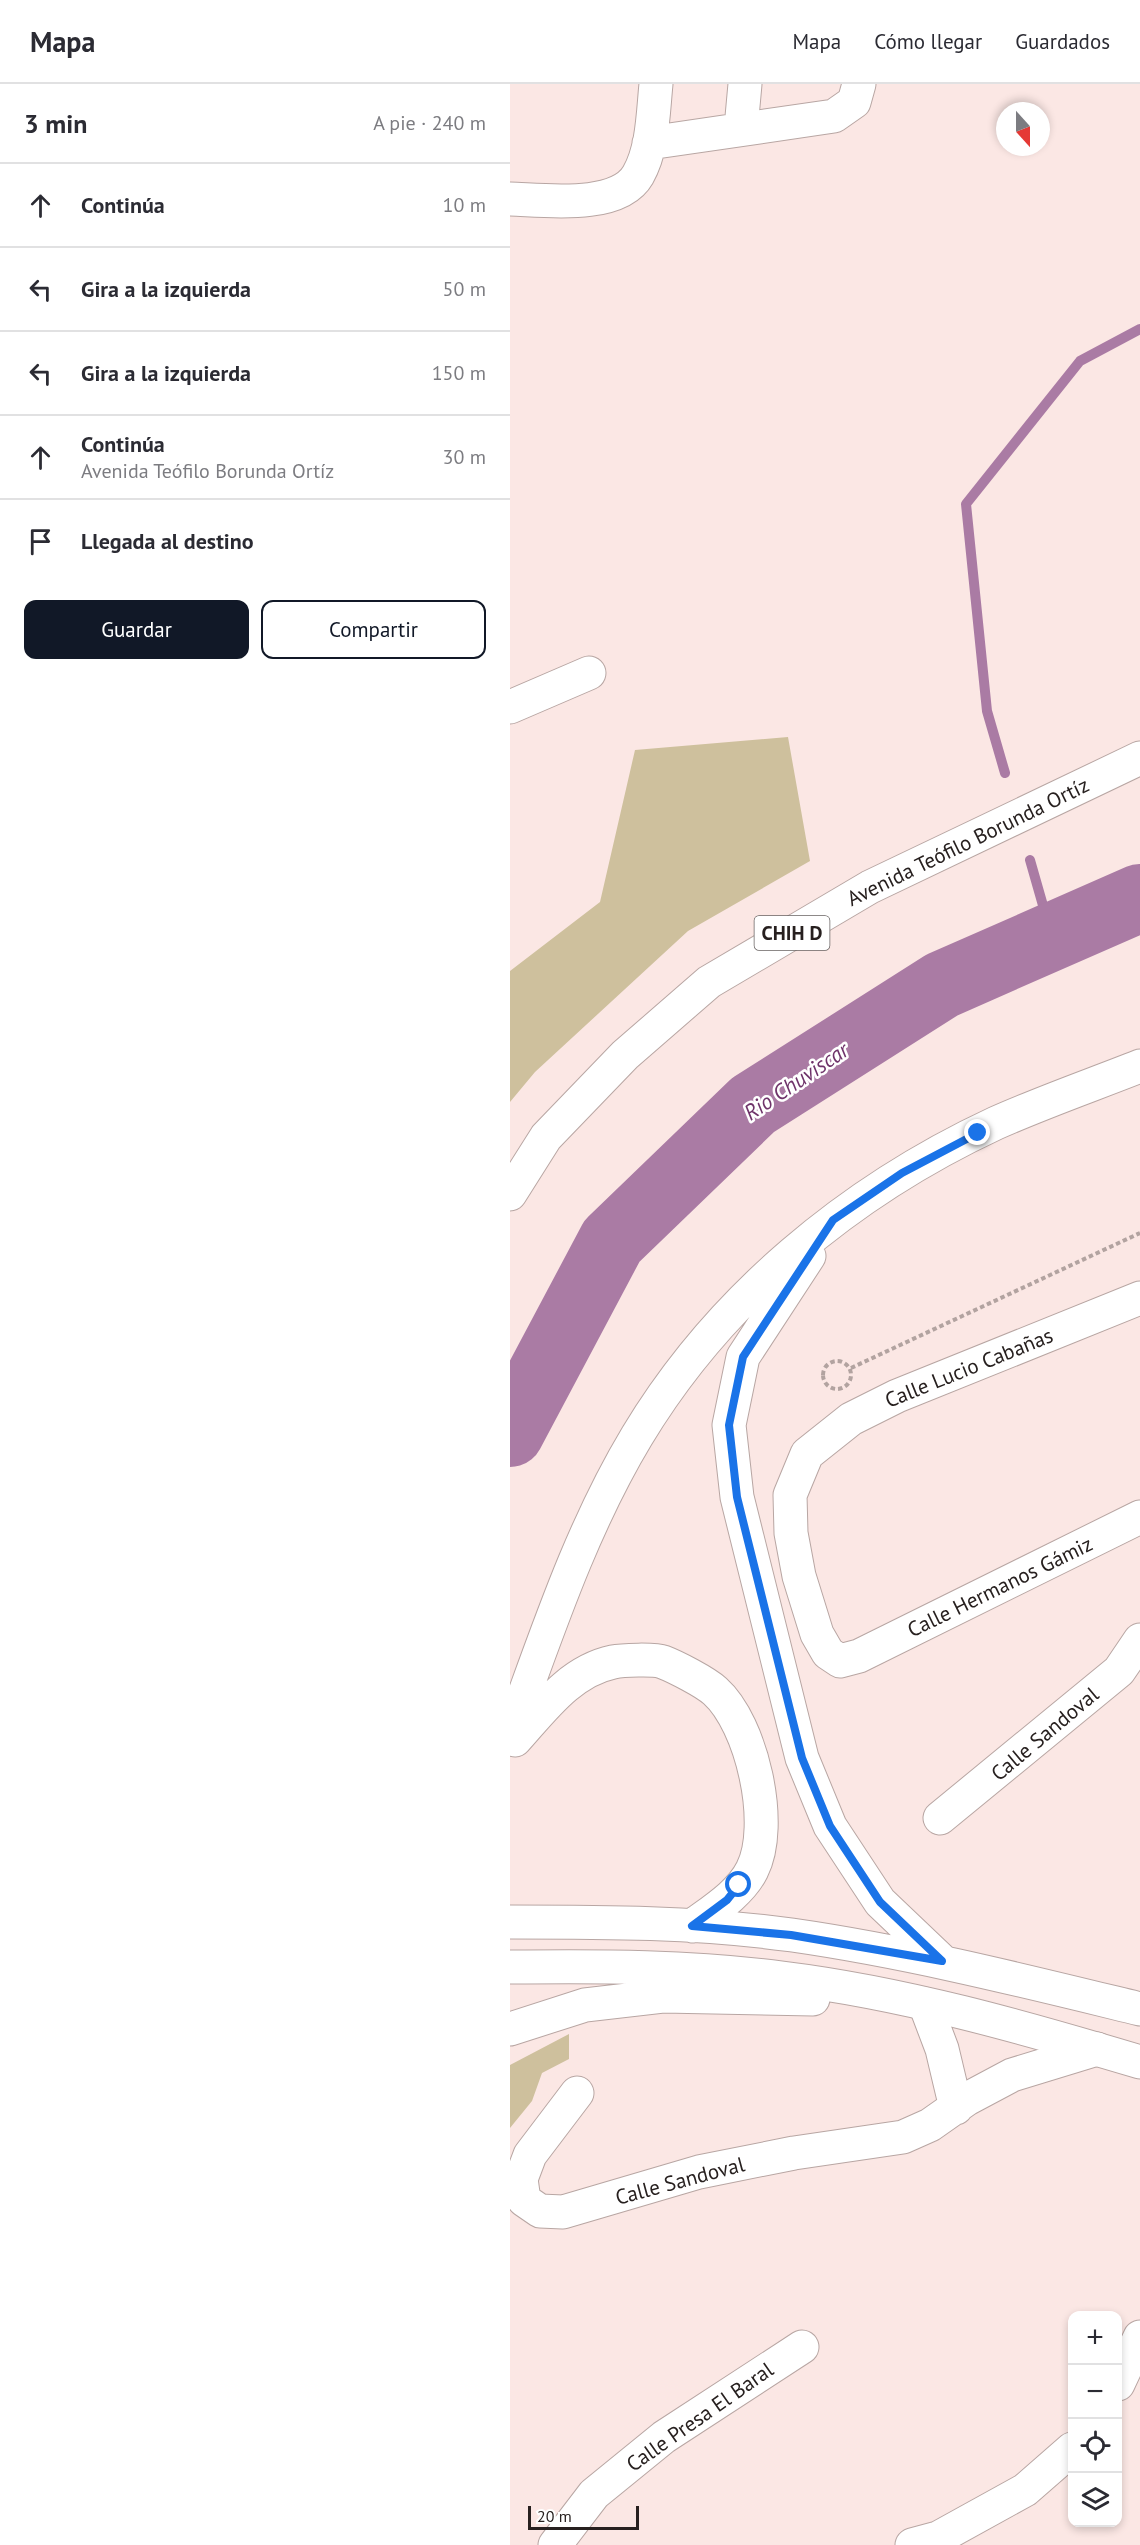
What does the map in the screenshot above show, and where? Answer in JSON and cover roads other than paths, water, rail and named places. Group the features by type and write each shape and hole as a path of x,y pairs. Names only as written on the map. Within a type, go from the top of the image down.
{"main road":[{"path":"510,199 587,200 617,194 638,177 649,143 656,84"},
{"path":"741,128 745,84"},
{"path":"649,143 834,116 854,102 859,84"},
{"path":"510,707 589,673"},
{"name":"Avenida Teófilo Borunda Ortíz","path":"510,1194 546,1137 625,1055 710,982 870,887 1140,758"},
{"path":"510,1734 575,1559 636,1437 689,1358 759,1283 833,1220 902,1173 996,1123 1140,1066"},
{"path":"510,1165 546,1137"},
{"path":"833,1220 743,1357 729,1425 737,1497 802,1758 830,1826 880,1902 942,1961"},
{"name":"Calle Lucio Cabañas","path":"859,1656 840,1661 828,1653 818,1634 799,1576 791,1533 790,1495 807,1454 851,1419 897,1396 1140,1298"},
{"name":"Calle Hermanos Gámiz","path":"859,1656 1140,1517"},
{"name":"Calle Sandoval","path":"940,1818 1119,1671 1140,1640"},
{"path":"510,1746 566,1683 613,1662 662,1661 715,1691 743,1730 757,1780 763,1828 752,1870 727,1900 692,1926"},
{"path":"510,1922 637,1922 791,1935 942,1961 1140,2009"},
{"path":"510,1967 660,1966 782,1978 913,2001 1140,2062"},
{"path":"510,2029 585,2005 663,1996 758,2000 913,2001"},
{"path":"913,2001 942,2049 956,2108"},
{"name":"Calle Sandoval","path":"577,2093 530,2155 521,2179 524,2200 540,2211 563,2212 720,2168 794,2153 903,2137 930,2125 1012,2075 1097,2049"},
{"path":"1122,2375 1140,2337"},
{"name":"Calle Presa El Baral","path":"555,2545 594,2494 664,2437 802,2347"},
{"path":"930,2543 1025,2490 1068,2452"}],"waterway":[{"path":"1005,773 987,711 966,504 1080,361 1140,329"},
{"path":"1030,860 1052,937"},
{"name":"Rio Chuviscar","path":"510,1433 612,1241 753,1105 942,985 1140,898"}]}
